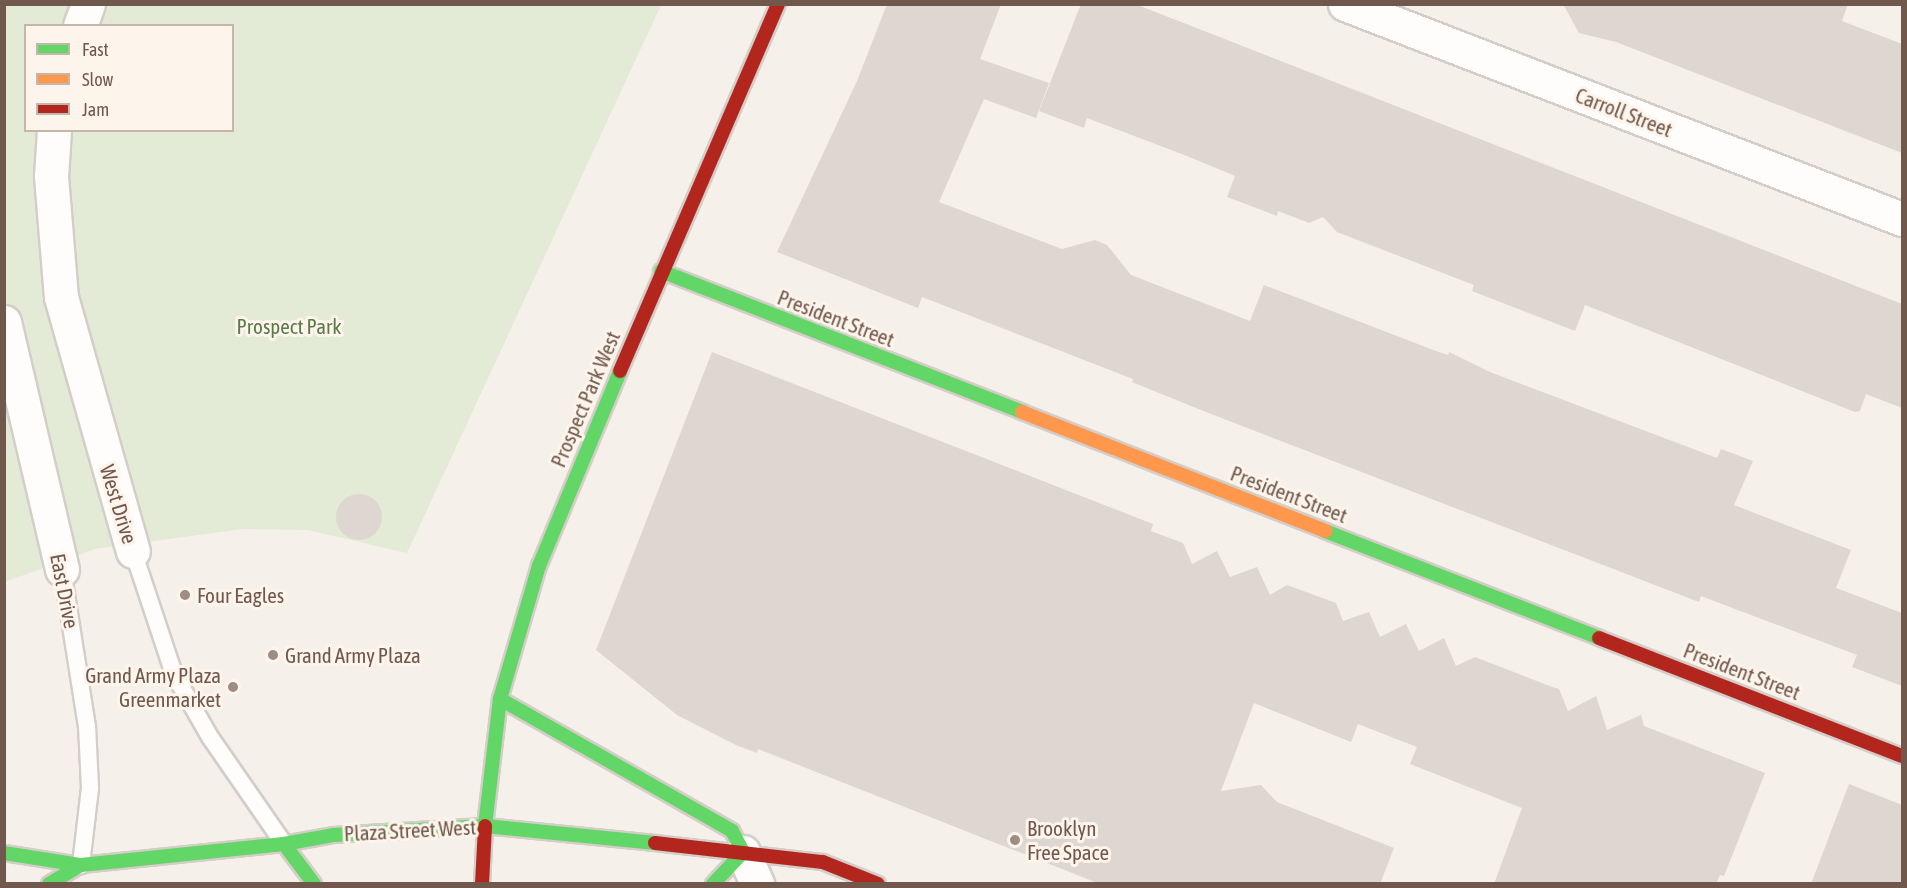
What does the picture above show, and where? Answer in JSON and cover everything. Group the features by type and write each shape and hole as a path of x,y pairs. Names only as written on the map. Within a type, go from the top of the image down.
{"street":[{"path":"81,24 88,4"},
{"name":"Prospect Park West","path":"482,884 485,826 500,699 539,566 661,272 778,4"},
{"name":"Carroll Street","path":"1345,4 1902,219"},
{"name":"West Drive","path":"54,132 51,176 61,297 133,551"},
{"name":"President Street","path":"661,272 1902,756"},
{"name":"East Drive","path":"4,322 62,569"},
{"path":"500,699 732,831 757,884"},
{"name":"Plaza Street West","path":"49,884 81,865 284,844 334,835 485,826 823,862 878,884"},
{"path":"284,844 314,884"},
{"path":"713,884 743,852"},
{"path":"4,853 81,865 79,884"}],"lane":[{"name":"West Drive","path":"133,551 174,674 210,737 284,844"},
{"name":"East Drive","path":"62,569 87,726 90,788 81,865"}],"green space":[{"name":"Prospect Park","path":"4,5 661,5 407,553 308,530 243,529 95,549 5,582"}],"building":[{"path":"887,4 1001,4 980,59 1049,83 1036,118 984,99 939,202 1062,249 1095,240 1107,245 1131,275 1250,321 1264,285 1436,351 1448,355 1449,352 1490,372 1717,458 1721,449 1753,461 1734,505 1851,550 1836,588 1902,613 1902,686 1852,667 1857,655 1701,596 1699,602 1206,412 1132,382 1133,379 922,297 918,308 777,252 857,81"},
{"path":"1081,4 1135,4 1902,304 1902,408 1866,394 1860,411 1855,412 1585,305 1575,331 1472,291 1474,285 1337,232 1323,217 1309,223 1278,211 1277,216 1227,197 1235,176 1187,156 1087,118 1084,128 1039,111"},
{"path":"1563,4 1848,4 1842,21 1902,44 1902,153 1616,42 1579,33"},
{"path":"712,352 1153,524 1151,531 1183,543 1192,564 1217,551 1230,577 1257,567 1270,595 1287,585 1336,603 1343,621 1369,612 1380,637 1406,624 1419,651 1444,638 1456,666 1475,657 1559,689 1568,711 1596,696 1607,730 1641,715 1644,726 1765,773 1724,876 1720,875 1716,884 1494,884 1522,808 1410,764 1417,747 1358,724 1351,742 1254,703 1221,791 1261,785 1277,802 1394,848 1380,884 1100,884 758,749 757,753 736,745 677,715 596,650"},
{"path":"359,494 375,501 382,517 375,533 359,540 343,533 336,517 343,501"},
{"path":"1849,784 1902,805 1902,884 1811,884"}],"traffic: fast":[{"path":"661,271 1022,412"},
{"path":"485,826 500,699 539,566 620,371"},
{"path":"1325,531 1599,638"},
{"path":"500,699 732,831 743,852"},
{"path":"284,844 334,835 485,826 655,843"},
{"path":"49,884 81,865 284,844 314,884"},
{"path":"713,884 743,852"},
{"path":"4,853 81,865"}],"traffic: slow":[{"path":"1022,412 1325,531"}],"traffic: jam":[{"path":"620,371 778,4"},
{"path":"1599,638 1902,756"},
{"path":"482,884 485,826"},
{"path":"655,843 823,862 878,884"}],"place":[{"name":"Four Eagles","path":"185,595"},
{"name":"Grand Army Plaza","path":"273,655"},
{"name":"Grand Army Plaza Greenmarket","path":"233,687"},
{"name":"Brooklyn Free Space","path":"1015,840"}]}
